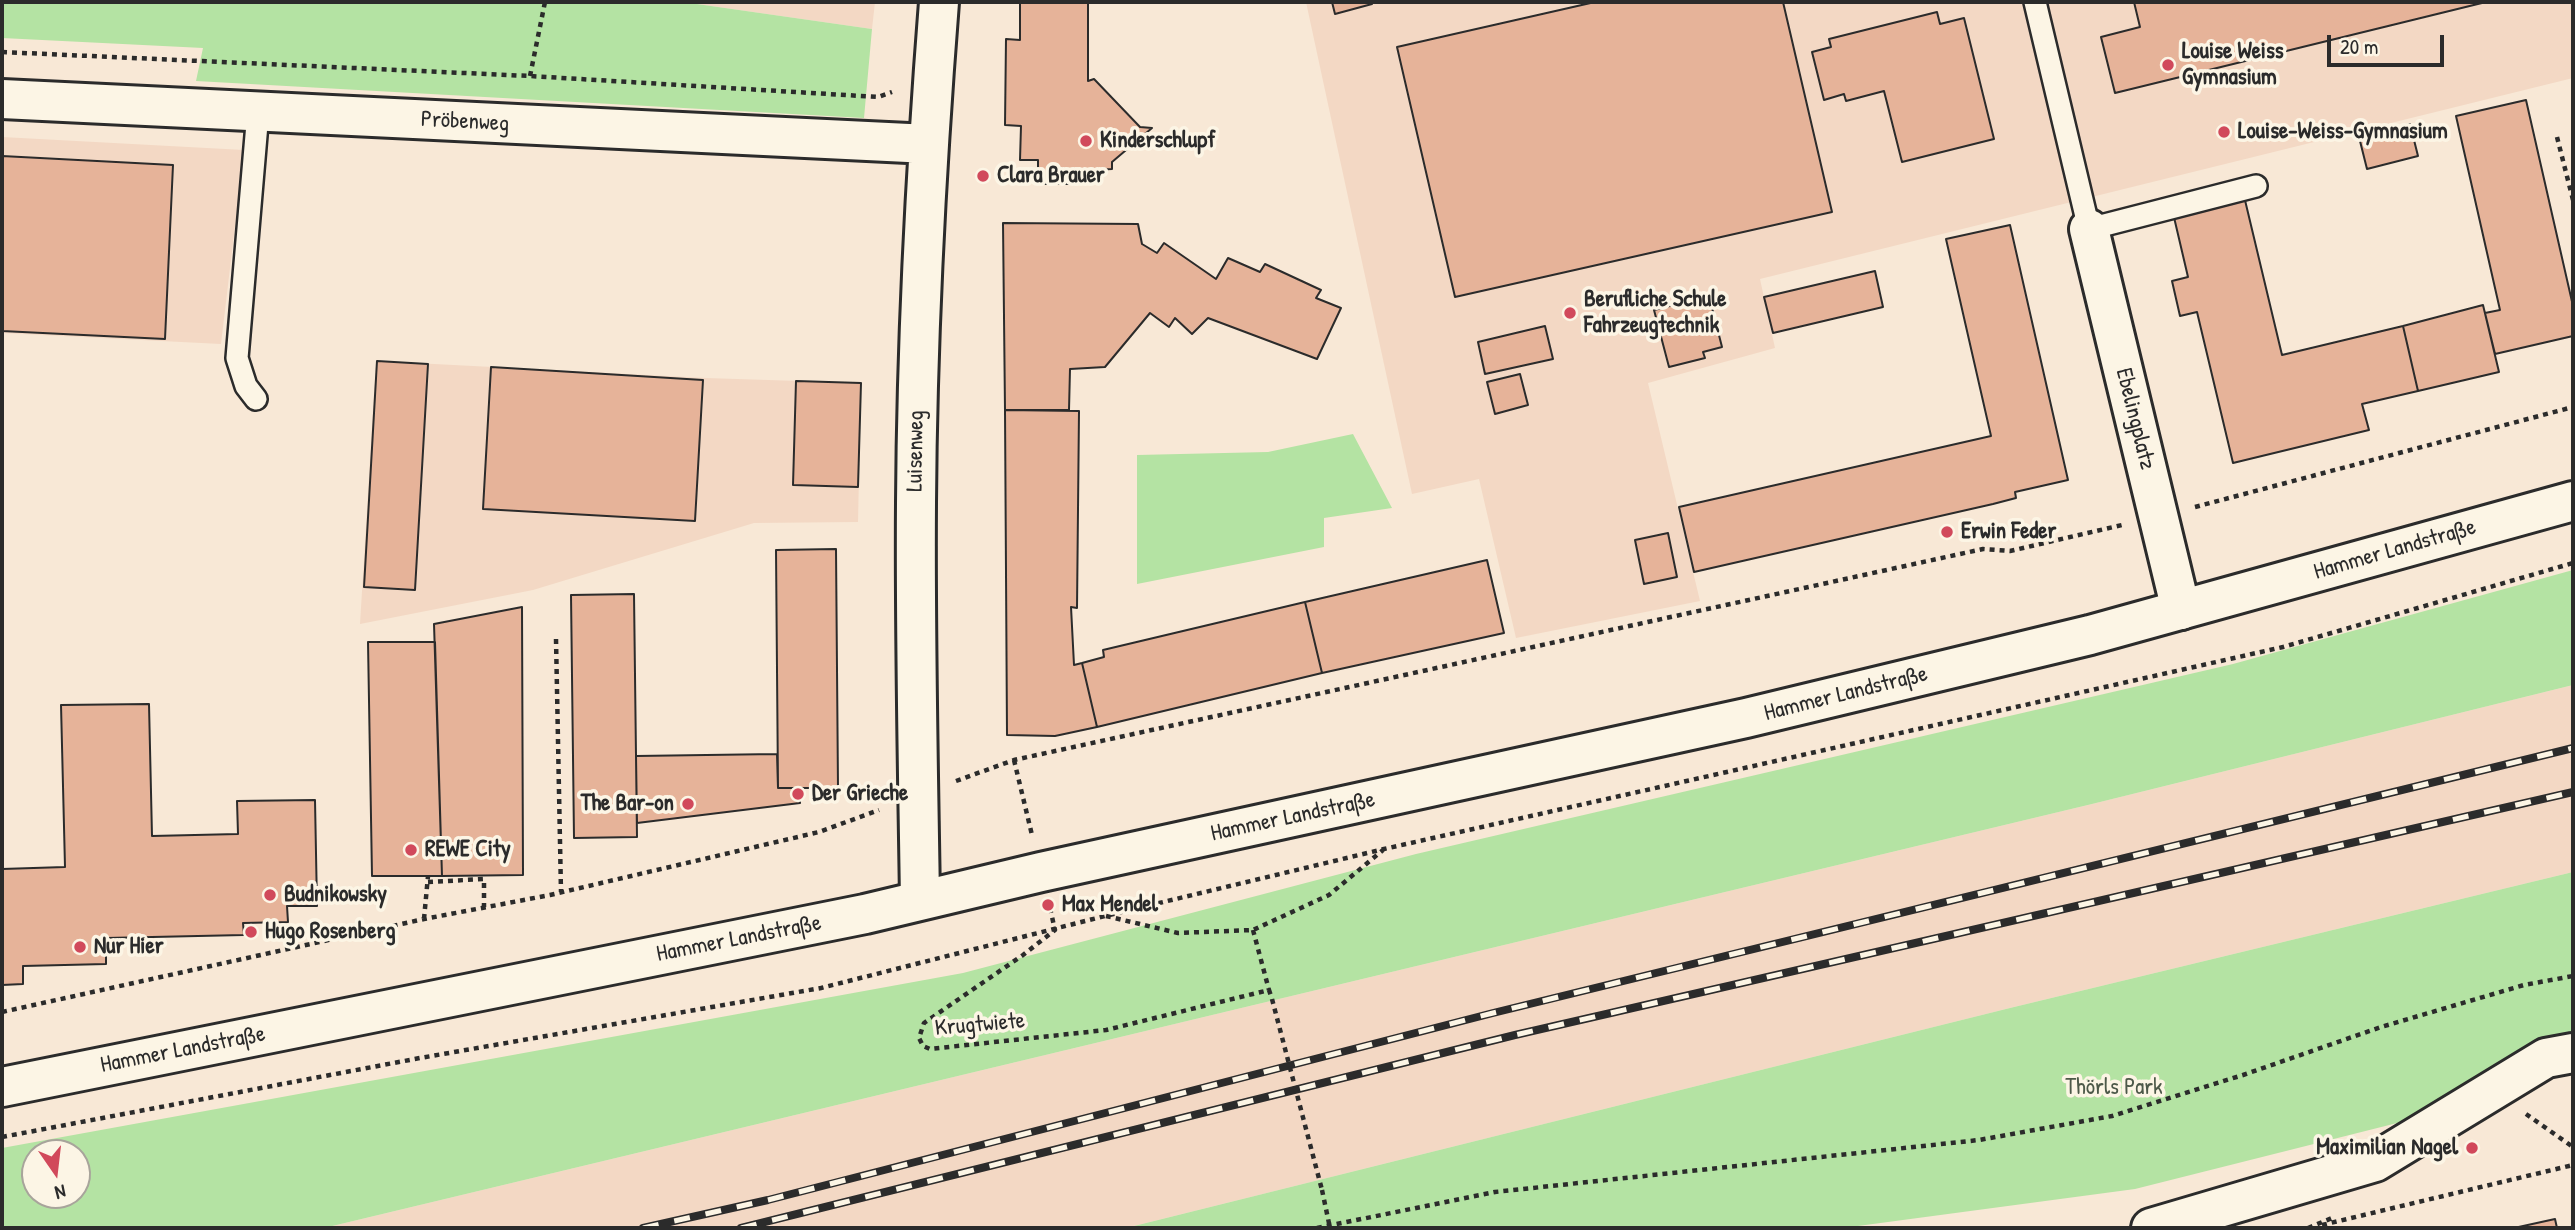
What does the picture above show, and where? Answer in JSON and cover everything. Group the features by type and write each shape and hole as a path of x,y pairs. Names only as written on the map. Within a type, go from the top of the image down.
{"street":[{"name":"Luisenweg","path":"920,900 916,441 929,144 939,2"},
{"name":"Pröbenweg","path":"2,99 929,144"},
{"name":"Ebelingplatz","path":"2089,229 2181,610"},
{"name":"Hammer Landstraße","path":"2,1087 865,914 1041,872 1746,718 2077,638 2573,501"},
{"path":"2151,1228 2223,1218 2375,1162 2546,1058 2573,1053"}],"lane":[{"path":"2035,2 2089,229 2256,186"},
{"path":"256,399 246,386 237,358 258,112"}],"path":[{"path":"530,76 545,2"},
{"path":"2,52 530,76 878,97 933,78"},
{"path":"2557,137 2573,200"},
{"path":"2,1012 424,919 561,892 819,832 1014,760 1983,549 2010,551 2159,517 2573,407"},
{"path":"2,1137 420,1058 821,988 1384,849 2283,647 2573,563"},
{"path":"556,639 561,892"},
{"path":"1014,760 1055,929"},
{"path":"1105,916 1178,933 1253,930 1329,895 1384,849"},
{"path":"424,919 428,879 484,879 484,907"},
{"name":"Krugtwiete","path":"1055,929 1023,955 924,1023 919,1038 923,1046 930,1049 1105,1030 1269,990"},
{"path":"1253,930 1322,1190 1328,1227"},
{"path":"1317,1228 1495,1192 1979,1140 2112,1116 2381,1027 2524,985 2573,976"},
{"path":"2522,1112 2573,1147"},
{"path":"2315,1227 2573,1166"}],"shaded area":[{"path":"683,2 875,2 872,29"},
{"name":"Berufliche Schule Fahrzeugtechnik","path":"1306,2 2573,2 2573,78 1760,279 1775,348 1648,383 1700,601 1516,638 1479,479 1412,494"},
{"path":"2,137 244,150 221,344 2,333"},
{"path":"376,361 861,383 858,522 754,523 533,590 360,624"},
{"path":"2573,685 2573,872 2010,1008 1126,1228 324,1228 2092,804"}],"green space":[{"path":"2,2 683,2 872,29 864,118 196,81 203,48 2,38"},
{"path":"1353,434 1392,508 1324,518 1324,547 1137,584 1137,455 1268,452"},
{"path":"2573,570 2573,685 2092,804 324,1228 2,1228 2,1148 21,1145 21,1209 91,1209 91,1139 51,1139 963,973 1416,854 2233,664"},
{"name":"Thörls Park","path":"2573,872 2573,1033 2544,1039 2425,1116 2135,1189 1843,1228 1126,1228 2010,1008"}],"building":[{"path":"1020,2 1088,2 1088,81 1094,79 1140,127 1152,128 1112,162 1112,169 1094,170 1076,184 1038,184 1038,160 1020,160 1021,126 1005,125 1006,39 1020,40"},
{"path":"1332,2 1371,2 1372,4 1335,14"},
{"path":"1595,2 1783,2 1832,212 1455,297 1397,47"},
{"name":"Louise Weiss Gymnasium","path":"2134,2 2486,2 2115,93 2101,37 2140,27"},
{"path":"1937,12 1940,24 1964,18 1994,139 1902,162 1884,91 1846,101 1844,94 1824,100 1812,52 1831,47 1829,39"},
{"path":"2526,100 2573,306 2573,336 2495,354 2485,313 2500,310 2456,116"},
{"path":"2410,124 2418,156 2367,169 2359,137"},
{"path":"2,156 173,165 165,339 2,331"},
{"path":"2244,196 2282,355 2403,326 2418,391 2362,404 2369,430 2233,463 2197,312 2180,316 2172,281 2188,277 2173,213"},
{"path":"1003,223 1138,224 1142,244 1157,253 1164,243 1216,279 1228,258 1260,272 1265,264 1321,290 1316,298 1341,308 1317,359 1208,318 1192,334 1175,318 1169,327 1150,313 1105,367 1070,369 1069,410 1005,410"},
{"path":"2010,225 2068,480 2015,492 2016,498 1993,504 1694,572 1679,507 1991,436 1946,239"},
{"path":"1875,271 1883,307 1773,333 1764,297"},
{"path":"1709,296 1722,347 1703,352 1705,358 1669,367 1654,310"},
{"path":"2483,305 2499,372 2418,391 2403,326"},
{"path":"1545,326 1553,359 1485,374 1478,342"},
{"path":"377,361 428,364 415,590 364,587"},
{"path":"491,367 703,380 695,521 483,509"},
{"path":"1520,374 1528,405 1495,414 1487,382"},
{"path":"796,381 861,383 858,487 793,485"},
{"path":"1005,410 1079,411 1077,608 1071,607 1074,665 1082,663 1097,727 1055,736 1007,735"},
{"path":"1668,533 1677,577 1644,584 1635,540"},
{"path":"836,549 838,788 778,788 776,550"},
{"path":"1487,560 1504,633 1322,673 1305,602"},
{"path":"634,594 637,837 574,838 571,595"},
{"path":"1305,602 1322,673 1097,727 1082,663 1104,657 1103,650"},
{"path":"522,607 523,875 442,876 434,624"},
{"path":"368,642 435,642 442,876 372,876"},
{"path":"149,704 152,836 238,834 237,801 315,800 317,906 287,906 288,922 243,923 244,935 106,938 106,964 23,966 23,984 2,985 2,869 65,867 61,705"},
{"path":"777,754 778,788 799,788 800,803 637,823 636,756"},
{"path":"2555,1219 2557,1228 2514,1228"}],"railway":[{"path":"643,1228 768,1200 1493,1013 2573,748"},
{"path":"741,1228 1515,1035 2573,792"}],"place":[{"name":"Louise Weiss Gymnasium","path":"2168,65"},
{"name":"Louise-Weiss-Gymnasium","path":"2224,132"},
{"name":"Kinderschlupf","path":"1086,141"},
{"name":"Clara Brauer","path":"983,176"},
{"name":"Berufliche Schule Fahrzeugtechnik","path":"1570,313"},
{"name":"Erwin Feder","path":"1947,532"},
{"name":"Der Grieche","path":"798,794"},
{"name":"The Bar-on","path":"688,804"},
{"name":"REWE City","path":"411,850"},
{"name":"Budnikowsky","path":"270,895"},
{"name":"Max Mendel","path":"1048,905"},
{"name":"Hugo Rosenberg","path":"251,932"},
{"name":"Nur Hier","path":"80,947"},
{"name":"Maximilian Nagel","path":"2472,1148"}]}
